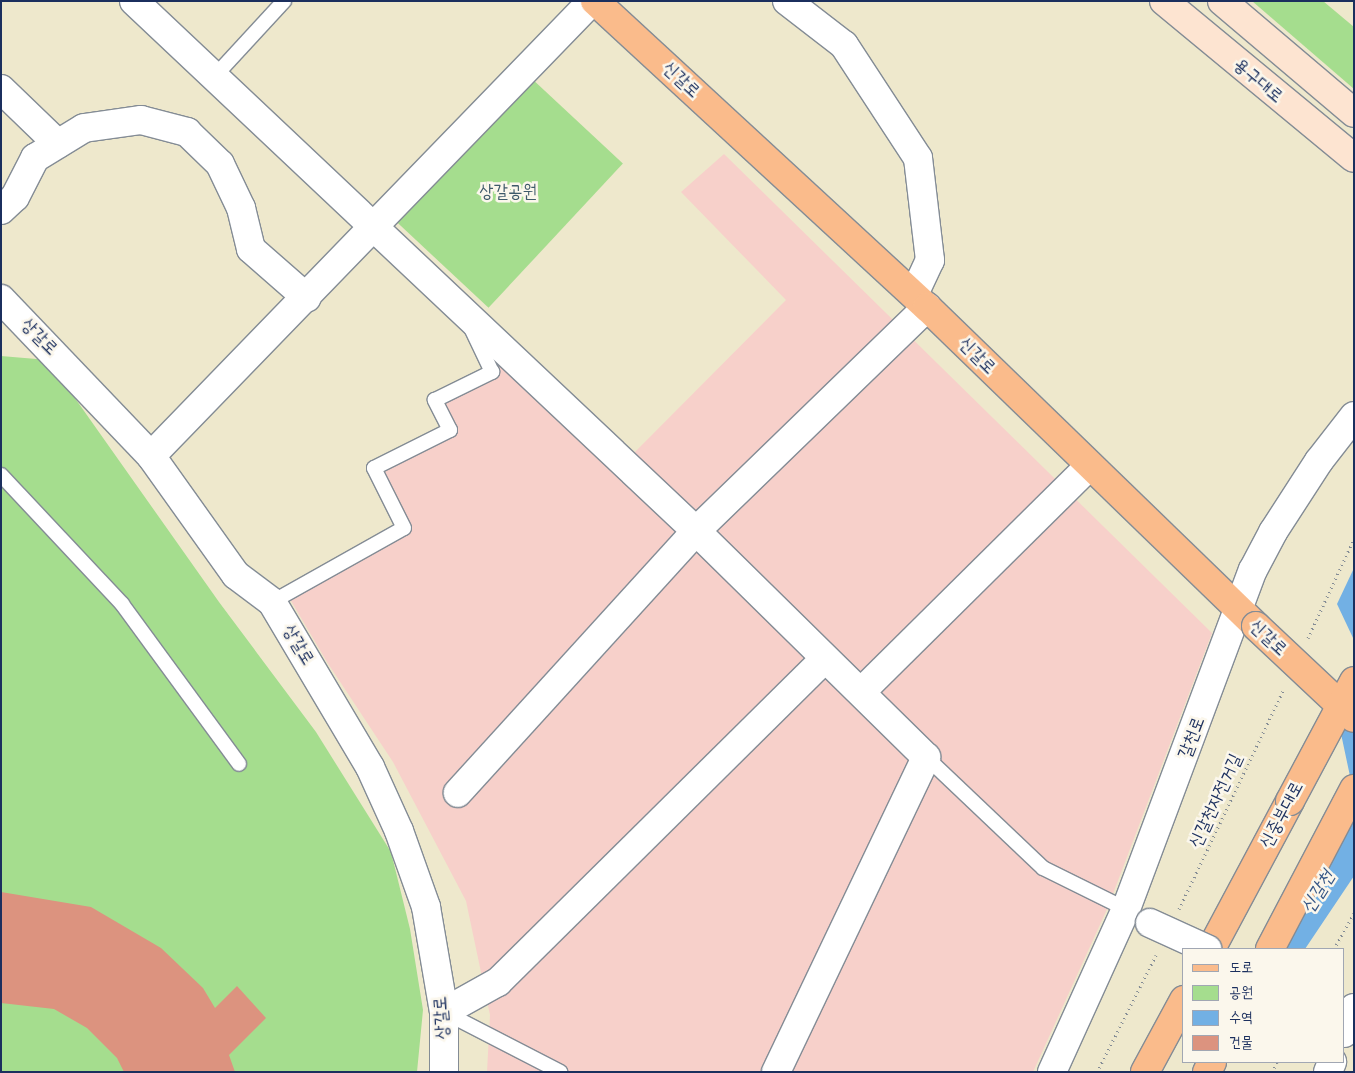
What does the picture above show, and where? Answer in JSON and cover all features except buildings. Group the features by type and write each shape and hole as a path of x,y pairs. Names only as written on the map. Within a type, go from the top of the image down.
{"main road":[{"name":"신갈로","path":"593,1 920,301 1247,618 1354,718"},
{"path":"1141,1 1284,102"},
{"name":"용구대로","path":"1164,1 1354,158"},
{"path":"1222,1 1354,112"},
{"name":"신중부대로","path":"1212,948 1354,682"},
{"path":"1271,948 1354,789"},
{"path":"1145,1072 1182,1004"}],"street":[{"path":"134,1 213,78 696,531 926,757 776,1072"},
{"path":"152,456 593,1"},
{"path":"458,793 696,531 920,301 930,260 918,158 844,45 787,1"},
{"path":"1,89 58,144"},
{"path":"1,210 15,197 35,158 84,128 140,120 187,132 220,164 241,208 251,249 307,298"},
{"name":"상갈로","path":"1,299 152,456 236,575 272,602 370,767 398,831 426,907 444,1012 444,1072"},
{"name":"갈천로","path":"1052,1072 1126,909 1211,690 1247,618 1253,570 1273,532 1319,461 1354,416"},
{"path":"860,692 1089,466"},
{"path":"444,1012 498,982 825,658"},
{"path":"1126,909 1155,935 1203,948"}],"lane":[{"path":"213,78 284,1"},
{"path":"272,602 404,528 374,468 450,430 435,400 492,372 462,312"},
{"path":"1,475 122,604 239,764"},
{"path":"926,757 1043,868 1126,909"},
{"path":"444,1012 560,1072"}],"path":[{"path":"1304,646 1354,539"},
{"name":"신갈천자전거길","path":"1178,911 1288,681"},
{"path":"1335,948 1354,913"},
{"path":"1097,1072 1155,935"}],"shaded area":[{"path":"724,154 1212,633 1108,907 1033,1072 487,1072 490,1015 466,901 393,762 327,662 287,594 404,528 374,468 449,430 435,400 492,372 478,326 624,463 786,300 681,192"}],"green space":[{"path":"1252,1 1323,1 1354,27 1354,89"},
{"name":"상갈공원","path":"530,77 623,164 489,308 396,221"},
{"path":"1,356 48,360 219,602 316,732 391,852 410,929 423,1010 417,1072 1,1072"}],"water":[{"path":"1354,568 1354,640 1337,604"},
{"path":"1354,698 1354,795 1340,729"},
{"name":"신갈천","path":"1354,795 1354,876 1306,948 1263,948"}]}
